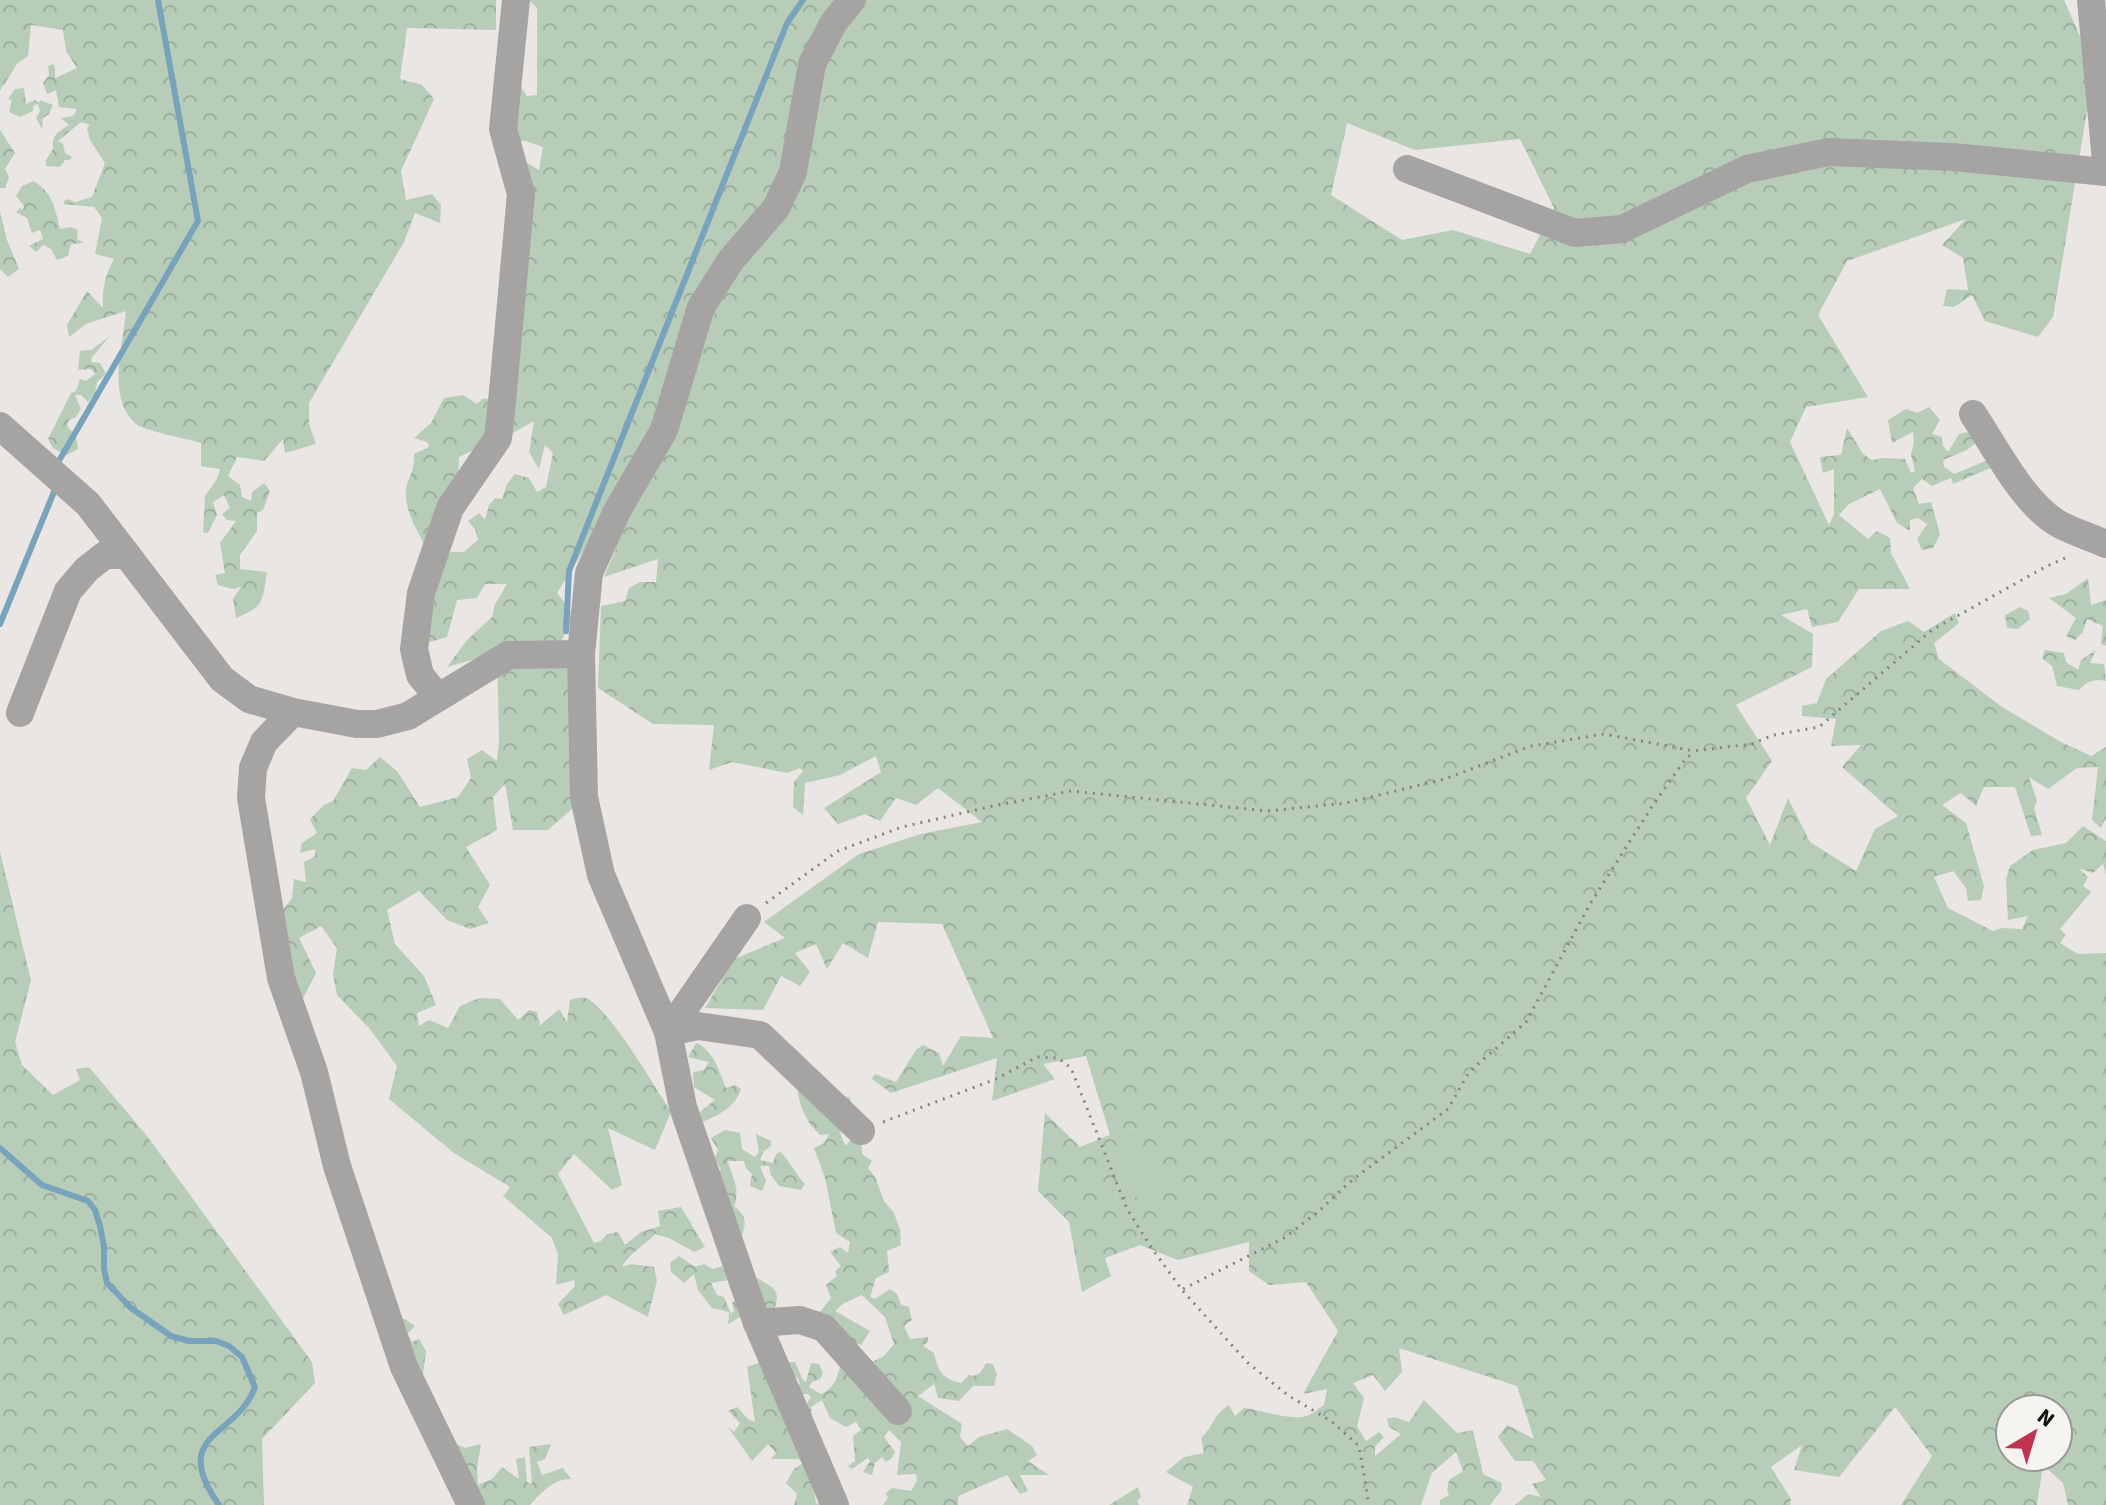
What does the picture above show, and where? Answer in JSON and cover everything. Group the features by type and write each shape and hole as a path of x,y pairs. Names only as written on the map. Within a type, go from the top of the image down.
{"street":[{"path":"438,697 420,675 414,649 421,593 450,508 498,438 521,194 503,129 516,0"},
{"path":"835,1505 757,1323 683,1107 668,1032 601,875 584,797 581,654 589,573 617,511 664,430 701,307 731,260 776,208 793,172 812,64 834,22 852,0"},
{"path":"2091,0 2106,161"},
{"path":"1407,169 1575,233 1622,229 1747,169 1828,152 1953,157 2106,172"},
{"path":"1973,414 2021,486 2042,511 2093,548"},
{"path":"0,426 88,504 222,679 249,699 293,712 357,724 377,724 408,716 508,655 581,654"},
{"path":"20,713 68,591 87,569 105,555 127,555"},
{"path":"293,712 264,742 253,768 251,798 281,978 314,1072 337,1166 404,1367 471,1505"},
{"path":"668,1032 747,918"},
{"path":"668,1032 698,1026 760,1035 861,1131"},
{"path":"757,1323 800,1320 824,1328 898,1411"}],"path":[{"path":"747,918 838,851 902,827 1071,791 1268,811 1346,803 1445,779 1531,746 1604,734 1694,751 1751,744 1774,735 1819,727 1932,630 2047,566 2093,548"},
{"path":"1182,1290 1284,1238 1352,1180 1448,1109 1469,1072 1526,1022 1590,904 1653,805 1694,751"},
{"path":"861,1131 996,1079 1037,1057 1058,1058 1071,1068 1127,1209 1182,1290 1248,1363 1289,1396 1331,1421 1359,1446 1369,1505"}],"green space":[{"path":"0,0 496,0 496,30 407,28 400,79 422,85 434,99 401,171 406,200 432,194 441,205 440,223 415,213 404,242 309,403 309,424 316,444 285,453 283,439 264,461 237,457 228,476 240,485 242,497 251,501 252,492 264,483 270,491 263,510 257,513 257,531 240,555 240,569 267,572 263,597 252,610 236,618 233,599 241,587 233,589 218,585 215,575 225,573 220,543 236,521 227,520 222,514 230,508 224,495 213,502 217,515 208,533 203,532 205,496 220,469 201,466 201,443 141,427 127,413 119,386 126,311 86,324 69,337 67,325 87,291 103,308 105,283 114,259 95,254 102,218 94,207 63,204 66,199 76,202 92,197 105,163 90,140 87,128 90,125 81,122 58,141 63,144 65,153 72,157 70,160 65,160 60,167 46,166 54,137 69,125 61,118 73,116 77,109 59,107 56,90 47,94 43,83 49,75 48,66 53,64 55,67 55,78 77,68 66,51 63,30 31,25 28,56 17,64 0,91"},
{"path":"529,0 2064,0 2094,68 2053,317 2038,337 1985,321 1972,295 1954,307 1943,306 1947,289 1968,290 1963,258 1942,245 1966,219 1847,261 1818,315 1868,397 1806,407 1790,442 1829,525 1834,514 1834,469 1823,473 1820,457 1841,455 1847,428 1863,454 1872,460 1905,459 1911,473 1915,471 1911,455 1913,432 1892,443 1888,420 1906,409 1917,413 1929,407 1940,420 1932,434 1942,437 1943,446 1948,452 1959,434 1969,432 1977,442 1943,460 1944,467 1954,474 1993,458 1995,466 1953,484 1951,478 1932,486 1922,479 1913,488 1919,504 1931,502 1940,534 1933,548 1922,550 1917,539 1927,524 1918,518 1910,520 1910,531 1897,523 1880,489 1849,504 1839,515 1868,539 1877,531 1890,538 1891,553 1910,589 1859,589 1838,622 1812,627 1807,609 1781,615 1813,634 1812,667 1736,705 1772,761 1746,798 1770,845 1788,798 1810,842 1856,871 1875,829 1898,816 1842,767 1861,745 1831,746 1836,719 1802,716 1802,706 1817,703 1826,679 1881,631 1908,621 1924,632 1955,613 1959,623 1934,643 1939,659 2002,707 2061,742 2091,756 2106,747 2106,818 2101,828 2092,820 2098,767 2077,768 2048,789 2029,777 2037,801 2034,808 2042,835 2031,836 2015,787 1984,787 1976,806 1961,793 1942,805 1966,823 1984,886 1981,900 1968,901 1966,888 1953,871 1934,877 1948,908 1993,931 2022,929 2028,916 2008,920 2006,879 2010,866 2033,850 2066,843 2083,826 2106,841 2106,874 2103,864 2093,873 2078,868 2088,877 2083,886 2091,892 2060,929 2066,935 2060,943 2078,954 2106,953 2106,1505 2068,1505 2063,1483 2052,1473 2074,1473 2074,1393 1994,1393 1994,1473 2042,1473 2037,1505 1901,1505 1932,1456 1895,1407 1839,1477 1794,1470 1802,1445 1771,1467 1791,1499 1790,1505 1515,1505 1528,1494 1541,1497 1532,1484 1546,1480 1533,1461 1515,1461 1498,1437 1507,1425 1534,1439 1517,1386 1399,1348 1402,1372 1385,1391 1373,1375 1353,1383 1364,1398 1357,1426 1366,1441 1379,1432 1384,1437 1375,1447 1375,1456 1401,1434 1389,1427 1387,1419 1394,1417 1409,1422 1424,1400 1457,1433 1473,1430 1483,1474 1502,1483 1501,1491 1490,1505 1440,1505 1440,1500 1449,1495 1449,1480 1463,1471 1456,1452 1432,1473 1421,1505 1187,1505 1193,1487 1166,1472 1184,1457 1204,1453 1201,1438 1229,1405 1235,1416 1244,1408 1299,1417 1309,1415 1324,1405 1327,1389 1303,1394 1338,1331 1306,1282 1269,1285 1249,1271 1249,1242 1178,1260 1140,1245 1105,1258 1111,1276 1082,1292 1069,1222 1038,1191 1045,1113 1080,1147 1110,1135 1086,1056 1043,1064 1055,1079 992,1101 997,1058 891,1093 872,1079 875,1074 896,1082 916,1050 923,1045 939,1053 943,1066 961,1036 993,1038 942,924 878,922 868,958 843,943 827,969 816,944 795,953 810,972 800,986 781,976 763,1010 705,1008 734,959 785,938 764,922 859,854 921,834 982,822 938,788 916,805 896,798 880,821 865,814 838,824 824,808 881,772 876,756 840,775 805,783 803,815 793,807 794,782 803,771 800,768 787,773 732,762 709,770 714,725 653,724 598,688 601,606 625,601 629,588 640,582 656,582 658,559 604,577 616,549 615,531 597,530 557,593 575,616 559,645 572,671 574,807 548,830 513,830 505,784 493,797 497,830 466,847 490,885 478,907 489,923 470,929 447,920 419,891 387,910 395,944 424,976 436,1005 417,1013 419,1026 429,1020 448,1028 460,1006 479,998 500,999 518,1020 529,1010 537,1012 538,1027 559,1009 567,1022 570,1000 586,998 598,1007 620,1034 671,1112 655,1150 608,1128 622,1185 612,1190 574,1154 558,1174 594,1243 607,1234 618,1232 625,1245 641,1232 660,1226 658,1211 681,1207 705,1247 694,1252 655,1234 629,1258 622,1267 631,1264 654,1267 657,1281 648,1317 606,1295 564,1315 558,1304 575,1286 574,1280 556,1285 558,1254 552,1238 503,1196 510,1187 454,1153 389,1099 397,1066 369,1028 337,995 333,974 337,948 321,926 299,938 316,973 297,1010 283,910 292,898 294,879 306,882 304,862 315,856 315,849 300,853 302,843 317,833 310,819 333,801 352,768 366,770 380,757 397,771 420,807 458,797 471,778 467,759 482,750 497,761 497,653 447,667 467,640 492,617 495,604 507,584 485,584 477,598 457,600 447,637 423,644 440,560 451,552 464,552 478,540 475,529 468,521 479,513 485,520 489,505 495,498 502,499 507,484 515,474 529,478 537,492 546,487 553,453 545,445 539,469 529,452 534,421 504,438 522,160 539,170 543,147 526,141 507,141 519,84 527,96 537,95 537,8","holes":["1347,123 1415,150 1520,139 1554,208 1530,254 1453,230 1402,240 1331,195","1140,1128 1134,1150 1137,1162 1143,1166 1160,1161 1163,1177 1138,1193 1131,1205 1130,1196 1115,1197 1122,1174 1104,1148 1123,1148 1123,1131"]},
{"path":"24,88 26,104 35,100 39,103 40,100 53,105 43,118 42,129 36,118 40,111 38,104 33,106 33,111 20,117 9,112 12,100 8,99 15,89"},
{"path":"0,130 15,153 5,169 9,177 5,188 0,188"},
{"path":"34,181 49,196 60,229 71,227 78,230 77,239 84,243 71,244 68,256 57,260 51,249 43,245 36,252 29,246 43,239 40,230 32,233 27,218 16,212 20,208 23,210 24,206 16,196 22,186"},
{"path":"0,211 19,269 8,277 0,269"},
{"path":"110,336 92,357 91,362 100,363 106,374 97,382 95,393 88,402 81,395 75,395 81,409 67,426 76,436 78,449 67,455 53,448 48,439 80,379 86,381 95,374 91,369 78,370 80,351 91,350"},
{"path":"463,395 477,404 482,399 494,398 491,435 474,450 459,457 458,479 425,546 406,498 414,454 429,447 427,442 414,438 431,423 444,398"},
{"path":"2088,578 2091,605 2106,600 2106,646 2101,644 2103,626 2087,619 2083,632 2075,640 2066,636 2076,618 2049,598 2066,594"},
{"path":"2020,607 2028,611 2030,619 2018,629 2007,628 2005,615"},
{"path":"2045,650 2064,653 2066,662 2078,670 2081,660 2096,650 2090,663 2104,664 2106,681 2091,681 2079,690 2057,686 2052,666 2042,658"},
{"path":"0,852 31,980 15,1042 22,1065 53,1095 80,1080 76,1069 89,1067 147,1136 312,1362 315,1383 262,1439 264,1505 0,1505"},
{"path":"696,1043 712,1056 726,1088 735,1085 741,1089 730,1106 701,1123 694,1117 715,1100 694,1087 693,1072 704,1070 709,1062 688,1057"},
{"path":"797,1088 849,1097 852,1103 841,1124 843,1140 846,1146 851,1139 862,1145 862,1154 872,1161 868,1168 884,1201 894,1213 900,1230 901,1245 887,1251 889,1272 876,1278 870,1297 875,1299 890,1289 897,1294 901,1305 909,1307 912,1320 904,1326 910,1339 928,1337 928,1342 923,1346 934,1353 937,1365 946,1377 961,1383 969,1375 980,1373 986,1363 993,1364 997,1374 994,1386 973,1386 959,1401 938,1398 934,1384 918,1396 962,1424 960,1437 968,1446 979,1437 1007,1429 1032,1446 1037,1455 1028,1461 1049,1475 1020,1475 1028,1491 1020,1494 1007,1475 958,1496 958,1505 883,1505 888,1498 886,1493 892,1488 911,1491 917,1481 916,1474 897,1475 901,1442 889,1430 884,1437 895,1452 892,1458 886,1462 882,1457 875,1463 872,1475 863,1472 870,1461 868,1458 852,1469 848,1466 855,1461 853,1436 861,1430 856,1422 846,1427 830,1418 822,1400 811,1407 812,1418 806,1405 811,1397 803,1394 794,1399 793,1393 800,1383 797,1377 786,1380 787,1362 795,1362 806,1382 811,1363 819,1364 823,1373 809,1387 821,1394 834,1383 844,1358 866,1365 884,1356 894,1344 885,1317 862,1295 835,1311 870,1331 861,1345 844,1339 819,1313 831,1298 826,1285 837,1276 835,1271 841,1266 830,1252 840,1247 848,1253 850,1242 836,1233 825,1178 814,1148 824,1143 829,1134 820,1135 807,1120"},
{"path":"1141,1128 1134,1150 1160,1161 1163,1177 1131,1207 1115,1198 1122,1174 1103,1148 1123,1148 1123,1131"},
{"path":"725,1130 740,1133 742,1149 755,1157 759,1152 756,1134 771,1141 771,1146 764,1151 760,1160 773,1163 780,1152 805,1184 801,1190 779,1186 769,1166 760,1166 766,1181 762,1191 750,1186 752,1174 744,1161 728,1161 736,1189 734,1206 745,1221 741,1239 752,1265 751,1274 774,1288 776,1293 772,1315 760,1315 710,1169 721,1170 715,1158 718,1150 711,1138"},
{"path":"679,1256 695,1267 704,1264 713,1269 722,1266 728,1280 711,1283 717,1295 724,1297 731,1314 734,1310 732,1303 737,1299 747,1313 728,1324 729,1312 712,1308 698,1290 694,1274 684,1283 671,1272 670,1263"},
{"path":"405,1319 415,1326 407,1334 412,1342 419,1339 426,1351 423,1374 395,1320"},
{"path":"764,1361 812,1480 816,1504 826,1498 831,1505 794,1505 797,1494 786,1483 794,1469 803,1463 798,1459 771,1459 776,1453 768,1444 752,1461 728,1427 734,1432 740,1423 728,1411 737,1407 755,1422 747,1367"},
{"path":"446,1440 465,1448 481,1444 478,1485 492,1479 502,1467 519,1479 516,1459 525,1457 527,1482 532,1484 529,1447 551,1444 545,1459 537,1462 542,1475 563,1468 571,1479 553,1484 530,1505 477,1505"},
{"path":"1138,1487 1141,1497 1137,1501 1139,1505 1109,1505"}],"waterway":[{"path":"60,459 198,221 158,0"},
{"path":"566,631 569,571 787,23 803,0"},
{"path":"0,624 56,487"},
{"path":"0,1148 42,1185 88,1201 95,1210 100,1226 107,1283 131,1308 171,1336 189,1341 216,1341 229,1346 242,1357 255,1387 246,1404 203,1449 201,1463 205,1481 219,1505"}]}
